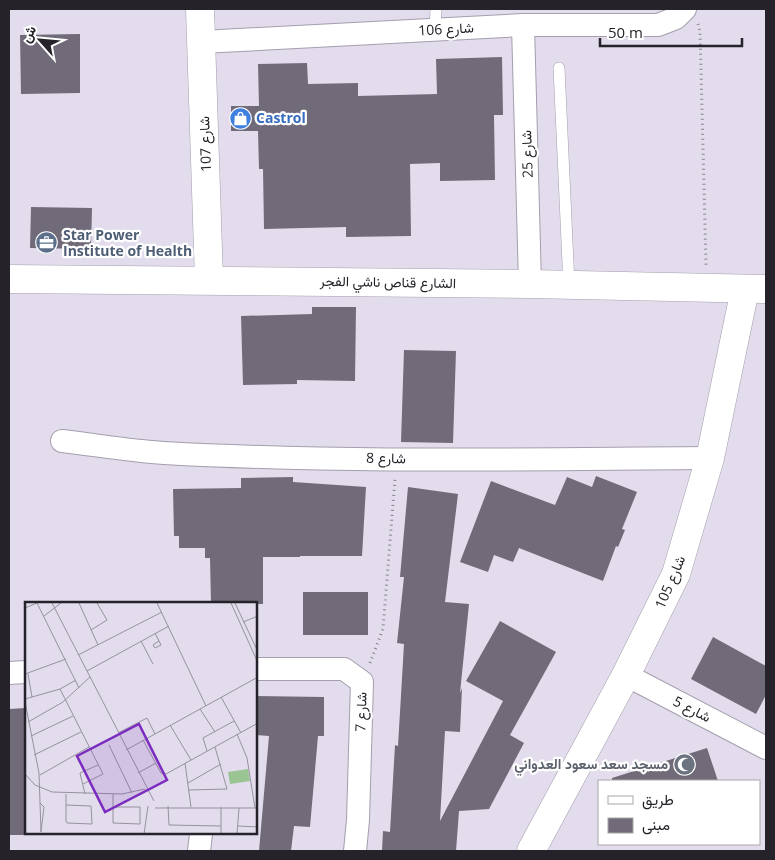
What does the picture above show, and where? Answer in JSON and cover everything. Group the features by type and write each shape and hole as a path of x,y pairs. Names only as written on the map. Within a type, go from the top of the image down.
{"street":[{"name":"شارع 107","path":"200,9 209,280"},
{"name":"شارع 106","path":"202,42 435,19 523,25 658,25 690,12"},
{"name":"شارع 25","path":"523,25 530,284"},
{"name":"الشارع قناص ناشي الفجر","path":"9,279 570,284 756,289"},
{"name":"شارع 105","path":"531,851 626,675 676,574 756,289"},
{"name":"شارع 8","path":"62,441 163,453 300,458 710,458"},
{"name":"شارع 7","path":"258,670 344,669 362,682 358,820 355,851"},
{"path":"9,673 25,672"},
{"name":"شارع 5","path":"626,675 763,739"},
{"path":"199,851 201,835"}],"lane":[{"path":"559,68 570,284"}],"path":[{"path":"690,12 700,31 707,288"},
{"path":"362,682 383,629 397,458"}],"building":[{"path":"80,34 80,93 21,94 20,35"},
{"path":"502,57 503,115 494,115 495,180 440,181 440,163 410,164 411,236 346,237 346,227 264,229 263,169 259,169 258,131 231,131 231,106 259,106 258,64 307,63 308,84 358,83 358,96 437,94 436,59"},
{"path":"31,207 92,208 91,249 30,248"},
{"path":"312,307 356,307 355,381 297,380 297,384 243,385 241,316 312,314"},
{"path":"404,350 456,351 453,443 401,442"},
{"path":"596,476 637,492 622,529 625,530 618,547 616,546 603,581 519,548 513,562 494,555 488,572 460,562 491,481 555,505 567,477 592,487"},
{"path":"293,477 293,482 366,487 362,556 263,557 263,604 258,604 258,602 211,602 210,558 205,558 205,548 179,548 179,536 174,536 173,489 241,488 241,478"},
{"path":"408,487 458,494 445,602 469,604 460,693 462,688 460,732 445,731 440,821 503,701 466,681 500,621 556,652 510,735 524,743 489,809 459,811 456,851 382,851 383,831 390,832 395,745 398,746 404,644 397,643 404,577 400,577"},
{"path":"303,592 368,592 368,635 303,635"},
{"path":"713,637 766,666 766,695 756,714 691,679"},
{"path":"258,696 324,697 324,736 318,736 310,827 294,826 291,851 259,851 269,736 258,735"},
{"path":"25,708 25,835 9,835 9,709"},
{"name":"مسجد سعد سعود العدواني","path":"707,748 718,780 612,780 612,778"}],"place":[{"name":"Castrol","path":"240,118"},
{"name":"Star Power Institute of Health","path":"47,243"},
{"name":"مسجد سعد سعود العدواني","path":"684,764"}]}
